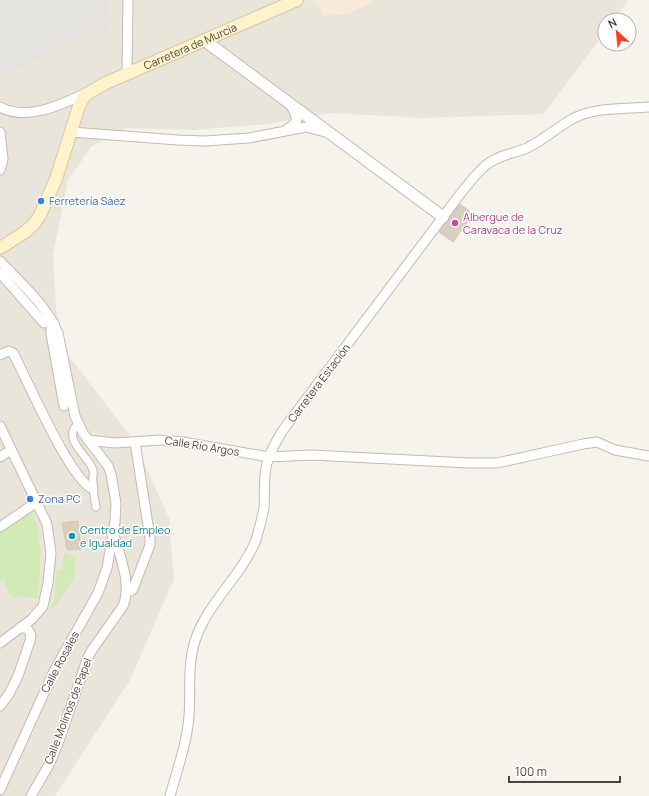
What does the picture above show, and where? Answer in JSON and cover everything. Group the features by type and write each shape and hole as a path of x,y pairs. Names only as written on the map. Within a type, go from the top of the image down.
{"main road":[{"name":"Carretera de Murcia","path":"88,93 127,74 297,0"},
{"path":"0,248 25,232 34,224 40,215 56,179 82,100 88,93"}],"street":[{"path":"127,74 128,0"},
{"path":"204,40 443,217"},
{"path":"0,107 16,112 29,113 65,103 88,93"},
{"path":"65,103 73,104 77,113"},
{"path":"280,132 293,125 297,120 289,103"},
{"name":"Carretera Estación","path":"170,796 186,736 189,716 190,658 203,623 246,558 255,541 264,508 264,475 274,446 287,425 443,217 479,172 501,156 528,148 566,123 582,115 611,110 649,107"},
{"path":"71,132 205,141 249,138 306,127 332,135"},
{"path":"0,132 3,158 0,170"},
{"name":"Calle Molinos de Papel","path":"0,261 34,298 49,323 58,333 71,402 78,424 108,466 111,474 116,503 114,532 127,590 123,606 88,658 59,742 50,763 31,796"},
{"path":"0,273 49,323 64,406"},
{"path":"0,355 9,351 13,353 52,432 72,466 83,482 93,489"},
{"path":"78,424 74,430 74,439 93,470 93,489 96,507"},
{"path":"0,426 47,524 51,553 48,584 43,606 32,619 0,643"},
{"name":"Calle Río Argos","path":"88,440 115,443 161,440 183,442 269,457 312,455 468,463 497,463 597,442 615,450 649,456"},
{"path":"127,590 131,591 133,589 150,545 135,442"},
{"path":"0,457 12,450"},
{"path":"0,527 37,502"},
{"name":"Calle Rosales","path":"0,790 54,671 98,593 107,568 114,532"},
{"path":"0,706 9,694 18,676 30,641 29,630 27,628 20,628"}],"shaded area":[{"path":"0,0 628,0 620,12 597,12 597,43 544,114 422,118 331,113 269,124 193,130 126,128 91,147 68,180 53,255 56,306 61,346 135,442 169,518 174,579 130,680 55,796 0,796"},
{"path":"0,0 105,0 109,8 110,22 106,31 84,31 71,40 0,79"},
{"path":"308,0 373,0 374,2 347,14 323,15 315,3"}],"green space":[{"path":"32,510 36,521 40,543 38,599 18,596 17,598 12,597 4,586 7,584 4,579 0,582 0,533"},
{"path":"64,553 76,557 74,578 53,609 50,608 54,599 57,570 62,570"}],"building":[{"name":"Albergue de Caravaca de la Cruz","path":"460,204 473,214 453,242 439,232"},
{"name":"Centro de Empleo e Igualdad","path":"78,521 81,549 67,550 62,523"}],"place":[{"name":"Ferretería Sáez","path":"41,201"},
{"name":"Albergue de Caravaca de la Cruz","path":"455,223"},
{"name":"Zona PC","path":"30,499"},
{"name":"Centro de Empleo e Igualdad","path":"72,536"}]}
